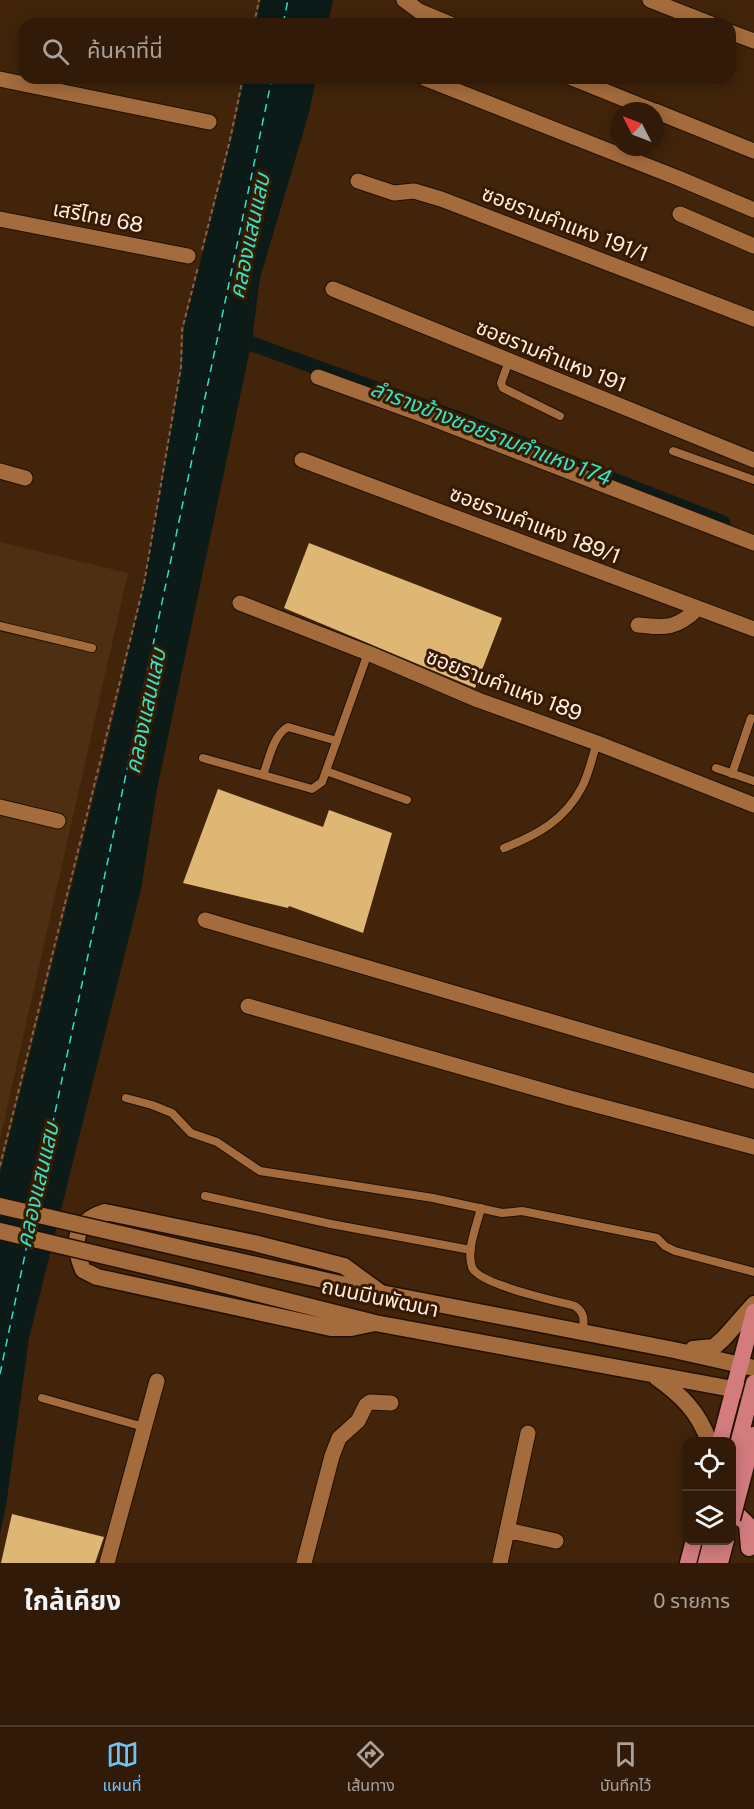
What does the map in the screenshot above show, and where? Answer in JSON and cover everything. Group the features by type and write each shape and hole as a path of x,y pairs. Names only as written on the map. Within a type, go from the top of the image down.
{"main road":[{"path":"721,1437 734,1388 747,1366 754,1312"},
{"path":"736,1452 754,1383"},
{"path":"736,1504 754,1435"},
{"path":"736,1515 747,1524 747,1556"},
{"path":"747,1556 754,1529"},
{"path":"688,1563 693,1545"},
{"path":"706,1563 711,1545"},
{"path":"720,1563 725,1545"}],"street":[{"path":"404,0 419,11 436,18"},
{"path":"650,0 696,18"},
{"path":"736,34 754,41"},
{"path":"0,79 18,83"},
{"path":"24,84 209,122"},
{"path":"439,84 754,210"},
{"path":"587,84 632,102"},
{"path":"664,115 754,151"},
{"name":"ซอยรามคำแหง 191/1","path":"358,181 394,193 414,191 441,199 754,319"},
{"path":"680,214 754,246"},
{"name":"เสรีไทย 68","path":"0,219 188,256"},
{"name":"ซอยรามคำแหง 191","path":"333,289 754,460"},
{"path":"318,377 423,415 754,543"},
{"name":"ซอยรามคำแหง 189/1","path":"302,460 754,629"},
{"path":"0,471 26,478"},
{"name":"ซอยรามคำแหง 189","path":"240,603 478,699 754,805"},
{"path":"638,625 663,628 673,626 685,621 698,608"},
{"path":"0,807 58,821"},
{"path":"205,920 754,1081"},
{"path":"248,1006 555,1094 754,1147"},
{"name":"ถนนมีนพัฒนา","path":"0,1206 381,1293 747,1366"},
{"path":"375,1323 351,1328 332,1328 97,1277 83,1270 77,1255 76,1241 79,1230 87,1221 105,1212 254,1243 344,1266 381,1293"},
{"name":"ถนนมีนพัฒนา","path":"0,1231 375,1323 754,1393"},
{"path":"674,1350 714,1347 754,1304"},
{"path":"650,1373 687,1401 704,1426 708,1437"},
{"path":"107,1563 157,1381"},
{"path":"304,1563 332,1456 339,1438 358,1421 370,1402 391,1403"},
{"path":"500,1563 528,1433"},
{"path":"507,1530 556,1541"}],"lane":[{"path":"509,361 501,383 502,388 560,417"},
{"path":"673,451 754,480"},
{"path":"0,626 92,648"},
{"path":"203,758 312,789 322,782 368,653"},
{"path":"732,774 751,718"},
{"path":"263,775 278,735 288,727 337,741"},
{"path":"504,848 534,836 567,810 583,786 597,743"},
{"path":"716,768 754,781"},
{"path":"326,771 407,800"},
{"path":"126,1098 172,1113 191,1133 217,1142 260,1171 502,1212 522,1211 657,1238 675,1251 754,1272"},
{"path":"205,1196 331,1224 471,1250"},
{"path":"481,1208 471,1250 472,1268 477,1275 493,1284 575,1306 584,1317 583,1333"},
{"path":"42,1398 144,1427"}],"path":[{"path":"255,18 259,0"},
{"path":"0,1166 144,584 181,367 182,330 242,84"}],"shaded area":[{"path":"0,542 128,573 0,1139"}],"water":[{"path":"261,0 333,0 329,18 257,18"},
{"name":"คลองแสนแสบ","path":"243,84 315,84 309,113 260,278 252,340 157,789 141,889 29,1338 6,1506 0,1534 0,1173 115,711 145,580 182,366 184,326 233,133"}],"building":[{"path":"309,543 502,618 475,688 284,608"},
{"path":"218,789 323,827 329,810 392,833 363,933 289,906 288,908 183,883"},
{"path":"12,1514 104,1537 95,1563 1,1563"}],"waterway":[{"name":"ลำรางข้างซอยรามคำแหง 174","path":"233,337 456,418 723,523"}],"ferry route":[{"path":"284,18 288,0"},
{"path":"35,1208 271,84"},
{"path":"30,1231 32,1221"},
{"path":"0,1374 27,1245"}]}
